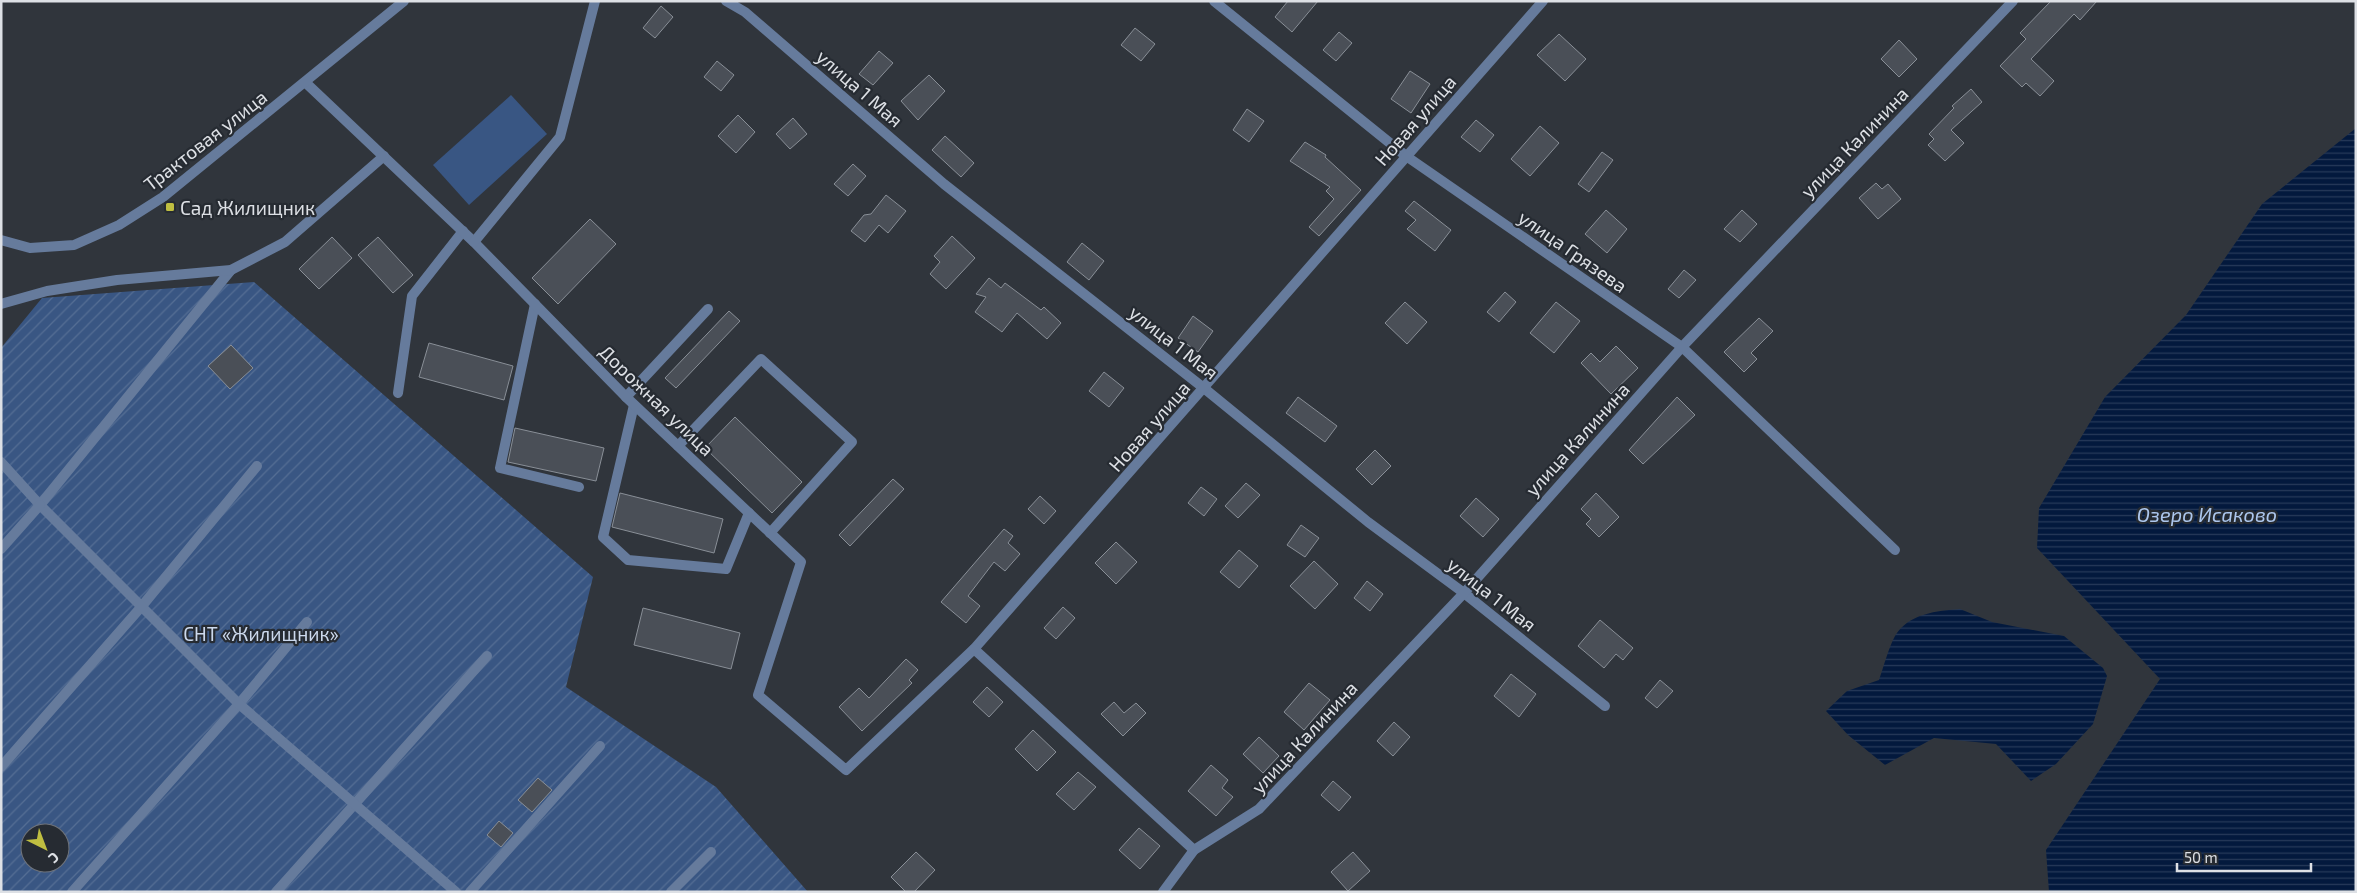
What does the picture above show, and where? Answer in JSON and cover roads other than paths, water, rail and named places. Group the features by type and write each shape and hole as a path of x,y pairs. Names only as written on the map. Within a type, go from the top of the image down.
{"street":[{"name":"Трактовая улица","path":"1,240 30,248 74,245 119,225 163,197 306,83 404,1"},
{"path":"474,242 560,137 596,1"},
{"name":"улица 1 Мая","path":"726,1 745,12 944,184 1205,389 1368,522 1464,593 1605,706"},
{"name":"улица Грязева","path":"1214,1 1406,156 1682,348 1895,550"},
{"name":"Новая улица","path":"846,770 974,648 1205,389 1543,1"},
{"name":"улица Калинина","path":"1163,892 1194,850 1259,809 1464,593 1682,348 2013,1"},
{"name":"Дорожная улица","path":"306,83 463,231 634,405 801,562 758,695 846,770"},
{"path":"1,304 47,291 117,280 231,270 285,242 384,156"},
{"path":"398,393 412,296 463,231"},
{"path":"1,550 40,505 231,270"},
{"path":"535,304 500,468 579,487"},
{"path":"626,397 708,309"},
{"path":"678,446 761,359 852,442 770,533"},
{"path":"634,405 603,537 628,560 726,568 749,513"},
{"path":"1,462 40,505 239,704 456,892"},
{"path":"1,767 142,606 257,466"},
{"path":"72,892 239,704 307,622"},
{"path":"974,648 1194,850"},
{"path":"276,892 487,656"},
{"path":"470,892 600,746"},
{"path":"671,892 711,852"}],"water":[{"name":"Озеро Исаково","path":"2356,128 2356,892 2049,892 2046,850 2160,679 2037,548 2039,508 2105,397 2186,315 2262,204"},
{"path":"1960,609 1992,622 2064,636 2103,668 2107,676 2093,724 2056,764 2031,781 1996,744 1934,738 1885,765 1848,735 1826,711 1847,691 1879,680 1895,636 1908,622 1933,612"}],"place":[{"name":"Сад Жилищник","path":"170,207"}],"park label":[{"name":"СНТ «Жилищник»","path":"261,633"}]}
